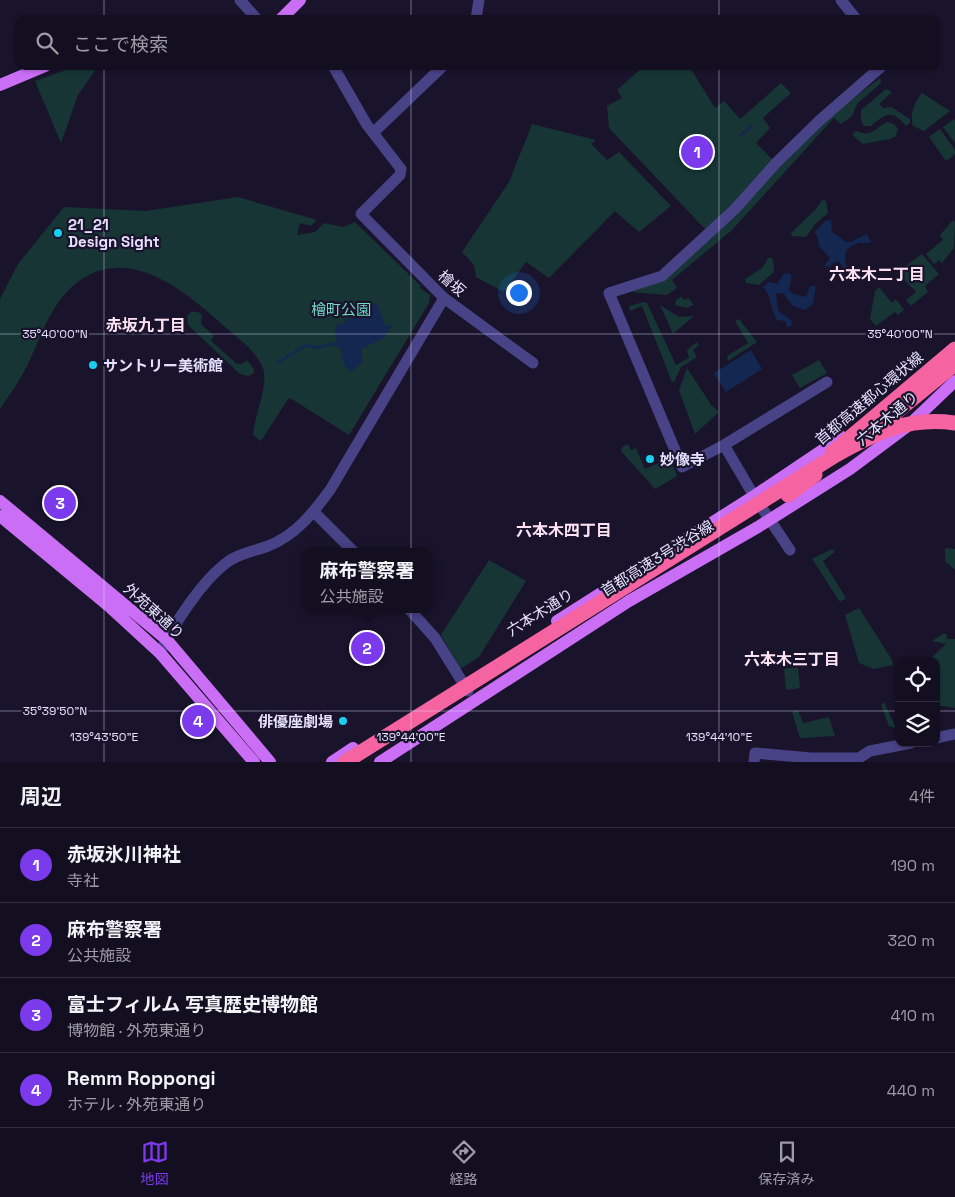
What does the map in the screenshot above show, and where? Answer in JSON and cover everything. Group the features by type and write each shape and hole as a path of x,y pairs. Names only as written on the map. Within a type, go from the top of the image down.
{"highway":[{"name":"首都高速都心環状線","path":"804,473 867,425 955,349"},
{"name":"首都高速3号渋谷線","path":"365,762 573,630 692,558 788,495 874,430 955,364"},
{"path":"804,473 872,435 896,426 918,422 955,426"},
{"path":"788,495 860,450 894,434 919,427 955,426"},
{"name":"首都高速3号渋谷線","path":"345,762 688,549 804,473"}],"main road":[{"path":"285,15 300,0"},
{"path":"0,85 36,70"},
{"name":"六本木通り","path":"332,762 465,686 869,419 955,343"},
{"name":"六本木通り","path":"380,762 629,601 769,520 850,469 909,425 955,381"},
{"path":"909,425 955,426"},
{"name":"外苑東通り","path":"0,501 166,640 270,762"},
{"name":"外苑東通り","path":"0,516 111,608 160,653 254,762"},
{"path":"355,762 407,729 465,686 607,603 629,601"},
{"path":"407,729 432,728"}],"street":[{"path":"240,0 253,15"},
{"path":"477,15 481,0"},
{"path":"841,0 853,15"},
{"path":"335,70 367,125 374,132 439,70"},
{"path":"827,382 724,445 681,466 609,293 662,276 735,209 776,163 819,120 877,70"},
{"name":"檜坂","path":"374,132 398,164 401,172 361,214 444,298 533,363"},
{"path":"160,653 166,640 220,568 235,558 285,538 314,512 330,490 444,298"},
{"path":"724,445 769,520 790,550"},
{"path":"314,512 350,548"},
{"path":"413,613 435,638 465,686"},
{"path":"940,737 955,734"},
{"path":"754,758 835,759 862,757 870,751 895,746"}],"green space":[{"path":"66,70 95,70 78,95 61,143 35,81"},
{"path":"640,70 691,70 715,108 724,101 740,119 781,83 791,93 763,118 770,128 756,143 774,161 708,232 609,128 607,106 622,98 617,90"},
{"path":"880,78 881,83 857,104 852,116 841,124 834,118 732,230 672,280 677,288 667,295 632,292 666,277 819,125"},
{"path":"886,89 892,92 879,104 883,108 891,107 910,119 910,123 906,126 897,117 889,115 881,118 871,126 864,126 861,121 861,110"},
{"path":"922,93 950,111 924,131 913,126 912,122 913,108"},
{"path":"954,119 955,121 955,143 943,127"},
{"path":"887,122 894,124 898,129 896,136 890,139 863,144 852,135 856,131 870,133"},
{"path":"532,124 596,140 591,144 607,160 619,152 671,206 639,232 615,211 549,278 526,262 504,292 476,277 474,265 462,252 509,182"},
{"path":"940,129 955,150 955,154 946,161 929,137"},
{"name":"檜町公園","path":"238,197 317,220 311,226 300,223 297,235 315,232 324,223 343,227 355,222 422,287 419,287 430,295 429,303 349,435 290,398 261,441 253,435 264,383 263,368 256,356 210,314 176,288 157,277 138,270 118,268 99,271 79,281 68,290 59,301 45,326 28,365 0,409 0,299 18,264 64,207 146,211"},
{"path":"822,200 826,201 828,213 816,223 806,237 792,236 791,233 816,209"},
{"path":"953,220 955,222 954,248 942,263 939,260 934,264 926,254 943,240 940,235"},
{"path":"922,254 939,274 925,286 928,292 911,306 906,300 916,292 897,272"},
{"path":"769,257 773,259 774,272 759,285 746,283 745,279 762,268"},
{"path":"879,287 892,303 896,299 904,310 898,315 895,312 876,326 870,319 875,291"},
{"path":"681,297 685,300 688,298 694,305 686,308 675,305 676,300"},
{"path":"647,303 676,365 689,358 687,350 697,342 699,345 693,350 697,357 681,367 674,382 672,382 642,306 630,311 629,306"},
{"path":"660,305 679,317 694,316 673,334"},
{"path":"191,312 198,312 202,315 201,324 214,336 211,341 237,364 242,364 247,360 254,369 253,374 248,376 240,374 188,325 187,316"},
{"path":"739,319 757,342 728,361 727,356 748,343 735,321"},
{"path":"819,360 827,373 800,388 792,375"},
{"path":"687,368 712,406 719,412 695,434 679,390"},
{"path":"628,444 631,450 636,448 645,469 670,458 677,476 655,489 621,451 622,447"},
{"path":"945,548 955,549 955,570 945,561"},
{"path":"832,549 835,552 823,561 846,598 840,602 812,559"},
{"path":"489,560 526,581 479,657 460,669 441,635"},
{"path":"859,608 892,660 893,665 874,669 859,663 845,615"},
{"path":"944,633 947,635 947,639 955,639 955,708 940,706 940,657 932,657 946,644 932,641"},
{"path":"798,667 800,688 786,690 784,669"},
{"path":"884,702 895,728 889,726 881,705"},
{"path":"798,710 803,723 829,717 835,736 800,738 792,712"}],"water":[{"path":"831,220 832,232 846,242 851,242 867,234 872,243 859,243 848,248 845,256 848,270 846,279 842,278 844,269 839,262 833,263 830,267 824,266 830,258 819,246 815,232 825,221"},
{"path":"784,274 792,275 789,290 793,294 806,297 810,286 816,286 813,304 805,310 793,306 783,293 776,294 778,311 791,320 792,325 787,327 785,321 777,320 768,294 763,287 769,282 777,284"},
{"path":"367,303 377,304 385,325 391,325 392,328 389,329 384,338 362,348 362,362 351,372 344,365 341,349 332,344 337,340 335,330 338,323 342,324 350,318 360,317 367,309"},
{"path":"751,350 762,369 726,392 714,373"}],"waterway":[{"path":"741,135 752,126"},
{"path":"279,362 306,345 315,348 332,344"}],"place":[{"name":"赤坂氷川神社","path":"697,152"},
{"name":"21_21 Design Sight","path":"58,233"},
{"name":"サントリー美術館","path":"93,365"},
{"name":"妙像寺","path":"650,459"},
{"name":"富士フィルム 写真歴史博物館","path":"60,503"},
{"name":"麻布警察署","path":"367,648"},
{"name":"Remm Roppongi","path":"198,721"},
{"name":"俳優座劇場","path":"343,721"}],"district":[{"name":"六本木二丁目","path":"877,274"},
{"name":"赤坂九丁目","path":"146,325"},
{"name":"六本木四丁目","path":"564,530"},
{"name":"六本木三丁目","path":"792,659"}]}
